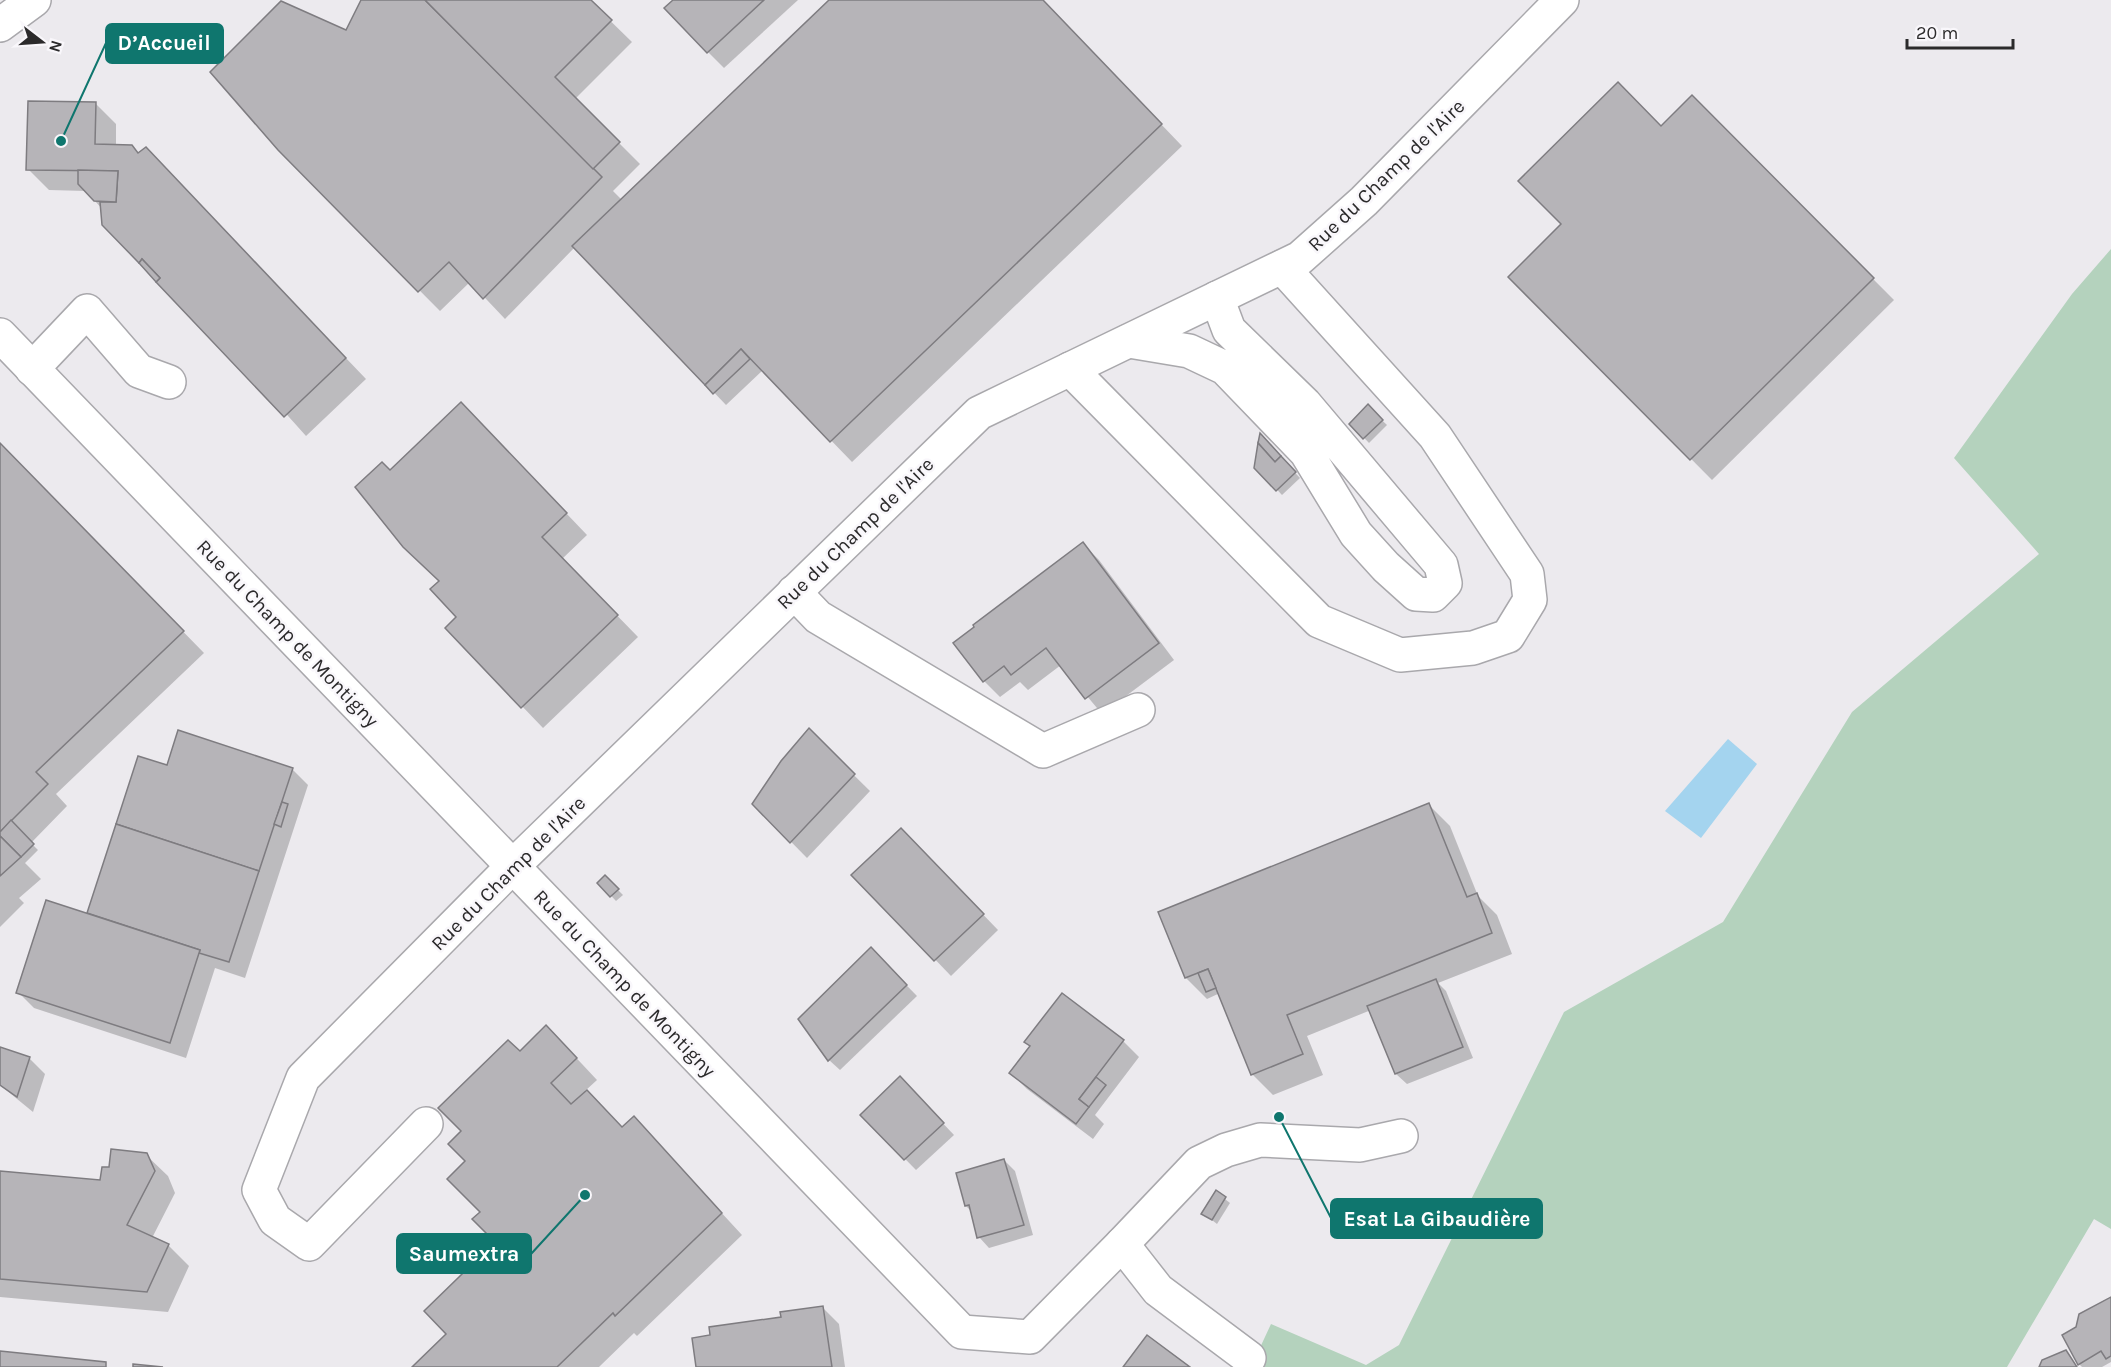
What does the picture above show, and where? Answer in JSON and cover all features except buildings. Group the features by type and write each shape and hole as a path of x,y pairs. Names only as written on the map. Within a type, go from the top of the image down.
{"street":[{"path":"0,25 34,0"},
{"name":"Rue du Champ de l'Aire","path":"426,1124 309,1244 275,1220 259,1190 303,1078 513,866 794,592 866,505 979,413 1300,258 1364,201 1562,0"},
{"path":"1070,369 1319,621 1400,655 1473,648 1508,636 1530,600 1527,574 1435,436 1282,267"},
{"path":"1129,341 1189,351 1225,368 1306,452 1356,534 1386,567 1416,594 1433,595 1445,583 1441,565 1305,404 1229,330 1217,298"},
{"path":"32,369 87,311 139,371 169,382"},
{"name":"Rue du Champ de Montigny","path":"0,335 962,1332 1030,1337 1199,1163 1226,1150 1260,1140 1360,1145 1401,1136"},
{"path":"794,592 818,617 1043,751 1138,710"},
{"path":"1122,1244 1158,1290 1249,1358"}],"green space":[{"path":"2111,249 2111,1229 2094,1219 2007,1367 1251,1367 1271,1324 1366,1365 1399,1345 1564,1012 1723,922 1852,712 2039,554 1954,458 2072,294"}],"water":[{"path":"1728,739 1757,764 1701,838 1665,811"}],"place":[{"name":"D’Accueil","path":"61,141"},
{"name":"Esat La Gibaudière","path":"1279,1117"},
{"name":"Saumextra","path":"585,1195"}]}
